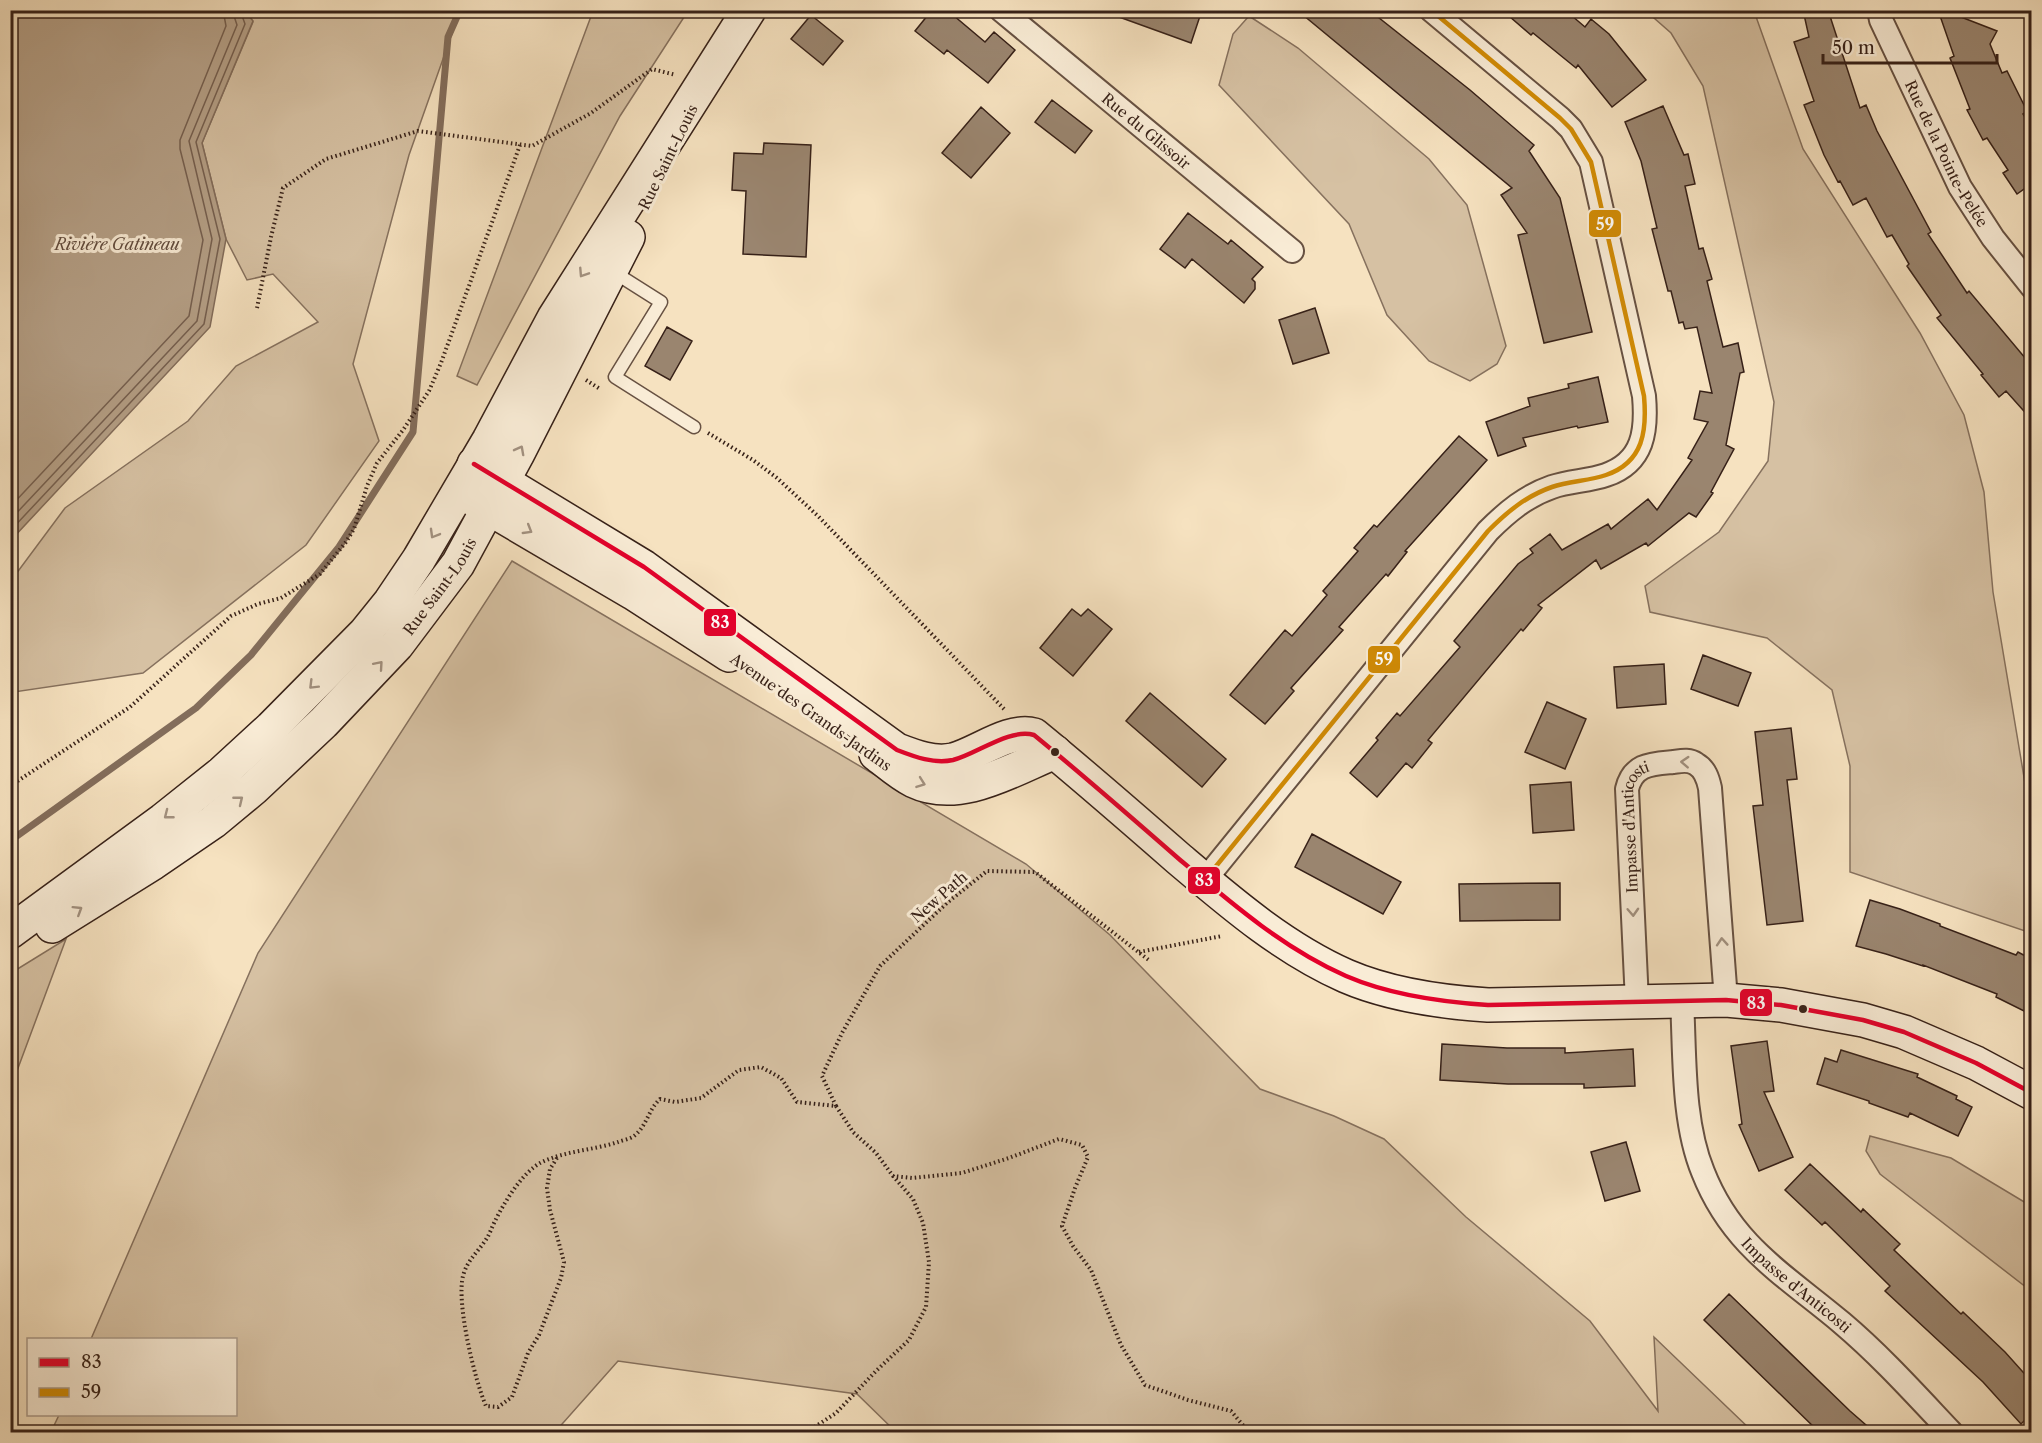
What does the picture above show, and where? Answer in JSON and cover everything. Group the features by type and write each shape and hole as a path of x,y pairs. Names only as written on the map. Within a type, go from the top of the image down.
{"main road":[{"name":"Rue Saint-Louis","path":"10,932 163,820 222,773 271,728 364,633 390,602 419,559 554,318 749,10"},
{"name":"Rue Saint-Louis","path":"10,951 153,863 204,828 290,756 371,675 397,645 458,564 611,270 705,82"},
{"name":"Avenue des Grands-Jardins","path":"466,477 495,494 633,593 772,682 913,781 942,788 981,783 1055,752 1204,881 1267,931 1298,951 1348,977 1373,986 1450,1003 1488,1005 1726,1000 1800,1008 1863,1020 1904,1032 1976,1063 2031,1093"}],"street":[{"name":"Rue du Glissoir","path":"1001,10 1292,251"},
{"path":"1204,881 1488,531 1508,511 1532,495 1553,486 1605,475 1622,468 1635,454 1643,439 1646,421 1644,396 1591,162 1572,129 1431,10"},
{"name":"Rue de la Pointe-Pelée","path":"1879,10 1881,20 1960,187 1993,238 2031,286"},
{"name":"Impasse d'Anticosti","path":"1637,1002 1627,789 1630,779 1644,766 1687,760 1695,762 1702,769 1710,788 1726,1000"},
{"name":"Impasse d'Anticosti","path":"1682,1001 1689,1117 1702,1170 1722,1211 1754,1251 1778,1273 1842,1323 1951,1432"}],"lane":[{"path":"611,270 661,302 615,377 694,427"}],"path":[{"path":"257,308 283,188 326,159 418,131 532,146 591,113 652,69 705,82"},
{"path":"10,786 130,707 231,616 258,604 281,598 320,574 333,560 354,529 367,486 377,463 429,391 520,145"},
{"path":"579,376 607,392"},
{"path":"694,427 753,460 777,478 818,516 1007,712"},
{"name":"New Path","path":"836,1106 822,1076 842,1033 880,966 948,902 987,871 1035,872 1150,961"},
{"path":"1139,952 1222,936"},
{"path":"557,1158 550,1169 547,1188 550,1210 564,1262 561,1278 539,1335 528,1353 512,1397 498,1407 486,1406 474,1373 463,1303 462,1277 471,1258 486,1239 515,1185 541,1162 557,1158 598,1149 633,1137 644,1126 652,1106 660,1099 675,1102 701,1098 740,1071 761,1067 782,1078 797,1102 836,1106 853,1132 876,1153 913,1199 923,1223 929,1262 926,1307 909,1340 836,1413 807,1432"},
{"path":"893,1176 912,1178 962,1173 1059,1139 1082,1145 1088,1157 1062,1226 1073,1246 1091,1270 1121,1345 1145,1385 1188,1400 1231,1411 1247,1432"}],"shaded area":[{"path":"244,11 460,11 409,155 353,364 379,441 306,545 143,673 14,692 10,672 10,582 65,508 188,421 236,366 318,322 273,274 247,280 226,239 202,143 253,22"},
{"path":"593,11 688,11 620,116 477,385 457,376"},
{"path":"1646,11 1754,11 1803,149 1920,333 1964,415 1984,492 1993,592 2031,811 2031,933 1850,872 1850,766 1832,690 1767,638 1650,612 1645,586 1719,532 1768,461 1774,402 1703,86 1671,33"},
{"path":"1249,16 1298,48 1429,159 1467,205 1506,346 1497,364 1470,381 1429,361 1387,315 1349,224 1219,85 1233,34"},
{"path":"512,561 1026,864 1110,935 1260,1089 1334,1116 1384,1139 1466,1217 1590,1321 1658,1411 1654,1337 1753,1432 896,1432 857,1394 618,1361 555,1432 51,1432 59,1416 237,1416 237,1338 91,1338 258,953"},
{"path":"66,939 11,1087 11,973"},
{"path":"1870,1136 1951,1158 2031,1206 2031,1291 1880,1174 1866,1151"}],"water":[{"name":"Rivière Gatineau","path":"11,10 244,10 253,21 202,143 226,239 210,327 11,540"}],"building":[{"path":"932,10 947,10 985,42 994,32 1015,50 988,83 947,50 944,54 915,31"},
{"path":"1109,10 1202,10 1191,43 1108,13"},
{"path":"1297,10 1369,10 1470,90 1534,145 1529,151 1560,198 1592,332 1544,343 1518,235 1527,233 1501,195 1512,188"},
{"path":"1502,10 1565,10 1585,27 1591,19 1609,34 1646,80 1612,107 1578,65 1576,68"},
{"path":"1803,10 1828,10 1860,108 1866,105 1877,131 1931,232 1928,234 1967,293 1969,291 2031,365 2031,419 2006,391 1999,397 1937,318 1941,315 1907,266 1909,264 1892,235 1887,237 1866,198 1853,205 1840,181 1838,182 1824,155 1804,105 1814,101 1794,42 1809,37"},
{"path":"1938,10 1997,31 1990,44 2002,73 2007,71 2027,111 2023,114 2031,127 2031,184 2017,194 2003,173 2008,170 1987,138 1983,140 1967,110 1970,109 1950,58 1954,56"},
{"path":"811,15 843,41 823,65 791,39"},
{"path":"1052,100 1092,131 1075,153 1035,122"},
{"path":"1663,106 1684,155 1688,154 1695,184 1685,186 1699,249 1703,248 1712,279 1707,281 1723,347 1738,343 1744,372 1740,373 1726,445 1734,449 1711,492 1713,493 1696,517 1689,513 1648,546 1646,543 1601,569 1596,560 1538,605 1542,608 1523,631 1521,629 1428,740 1432,743 1412,768 1406,763 1377,797 1350,773 1397,713 1400,716 1460,647 1454,641 1518,564 1533,553 1530,549 1550,534 1562,550 1608,524 1611,529 1648,499 1657,510 1692,460 1688,458 1708,422 1694,419 1700,391 1712,393 1697,327 1685,329 1683,322 1679,323 1652,229 1657,228 1641,161 1625,122"},
{"path":"981,107 1010,133 971,178 942,153"},
{"path":"764,143 811,145 806,257 743,254 746,191 732,190 734,153 763,154"},
{"path":"1188,213 1228,244 1231,240 1263,267 1252,279 1255,282 1255,289 1244,303 1192,259 1185,268 1160,249"},
{"path":"1315,308 1329,353 1293,364 1279,320"},
{"path":"667,327 692,341 670,380 645,366"},
{"path":"1598,377 1608,422 1578,428 1577,426 1523,438 1526,446 1498,456 1486,422 1530,406 1528,398 1569,388 1568,384"},
{"path":"1459,436 1487,460 1405,551 1407,552 1388,576 1386,574 1339,627 1343,630 1291,688 1294,691 1265,724 1230,695 1285,630 1292,636 1327,595 1323,591 1358,551 1354,548 1374,525 1377,527"},
{"path":"1072,609 1081,616 1088,609 1112,629 1073,676 1040,648"},
{"path":"1703,655 1751,673 1738,706 1691,689"},
{"path":"1664,664 1666,704 1617,708 1614,667"},
{"path":"1150,693 1226,759 1202,787 1126,721"},
{"path":"1547,702 1586,719 1565,769 1525,752"},
{"path":"1791,728 1797,779 1787,780 1803,921 1767,925 1753,806 1763,805 1755,732"},
{"path":"1571,782 1574,830 1533,833 1530,785"},
{"path":"1312,834 1401,882 1383,914 1295,867"},
{"path":"1560,883 1560,920 1460,921 1459,884"},
{"path":"1870,900 1940,924 1940,926 2016,955 2018,952 2031,959 2031,996 2024,1011 1996,997 1997,994 1923,965 1856,946"},
{"path":"1767,1041 1774,1091 1764,1092 1793,1157 1759,1171 1739,1125 1742,1124 1731,1046"},
{"path":"1442,1044 1507,1048 1565,1048 1565,1053 1633,1049 1635,1086 1584,1088 1584,1084 1508,1084 1440,1080"},
{"path":"1841,1050 1918,1074 1917,1077 1957,1096 1956,1099 1972,1107 1958,1136 1910,1113 1908,1117 1817,1084 1825,1058 1837,1062"},
{"path":"1626,1142 1640,1191 1605,1201 1591,1152"},
{"path":"1810,1164 1861,1212 1863,1209 1900,1244 1894,1250 2005,1352 2031,1381 2031,1414 2021,1424 1983,1382 1885,1291 1890,1286 1825,1222 1822,1225 1785,1190"},
{"path":"1729,1294 1874,1432 1819,1432 1704,1320"}],"waterway":[{"path":"10,841 196,708 251,655 339,547 413,432 448,37 460,10"}],"transit line":[{"name":"59","path":"1204,881 1488,531 1517,505 1534,495 1559,485 1599,477 1619,469 1636,453 1643,433 1644,396 1591,162 1571,129 1560,118 1431,10"},
{"name":"83","path":"474,464 644,567 897,750 925,759 946,761 962,757 1014,735 1034,735 1258,924 1323,965 1363,983 1416,996 1488,1005 1726,1000 1781,1005 1863,1020 1904,1032 1976,1063 2032,1093"}]}
